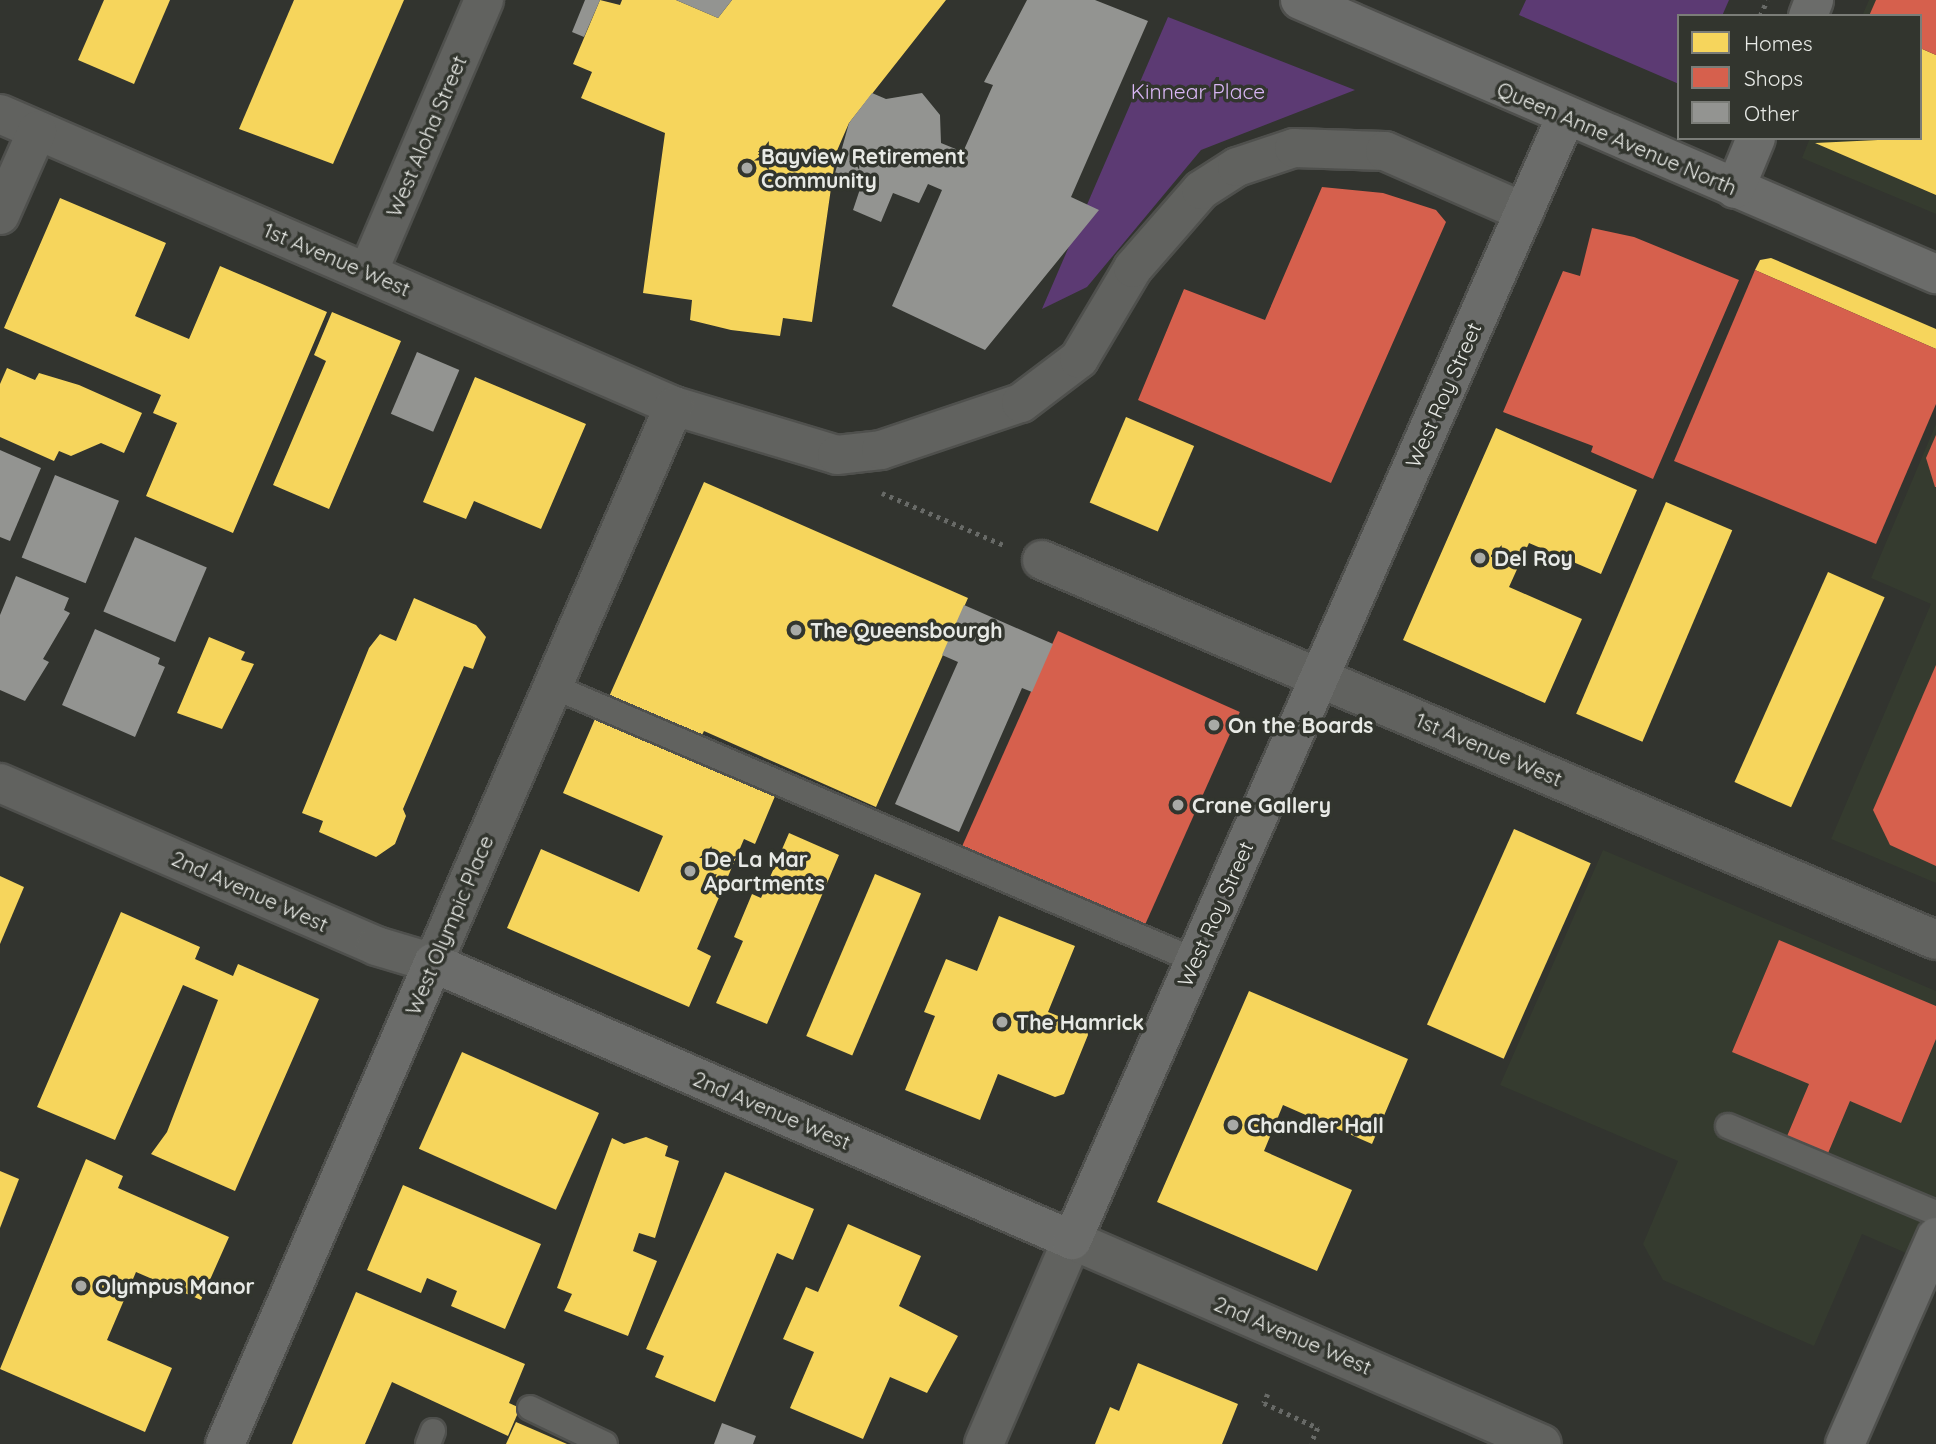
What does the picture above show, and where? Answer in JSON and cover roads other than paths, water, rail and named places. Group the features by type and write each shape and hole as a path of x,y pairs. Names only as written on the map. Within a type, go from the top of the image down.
{"street":[{"name":"West Aloha Street","path":"368,272 484,0"},
{"name":"Queen Anne Avenue North","path":"1300,0 1936,274"},
{"name":"1st Avenue West","path":"0,114 674,406 837,455 881,450 1021,403 1080,359 1133,268 1202,190 1237,167 1294,148 1385,152 1524,212"},
{"name":"West Roy Street","path":"984,1444 1566,116"},
{"path":"0,215 37,131"},
{"path":"1735,189 1755,140"},
{"name":"West Olympic Place","path":"225,1444 674,406"},
{"name":"1st Avenue West","path":"1042,560 1936,940"},
{"name":"2nd Avenue West","path":"0,782 376,946 433,964 1542,1444"},
{"path":"1845,1444 1932,1258"}],"lane":[{"path":"552,686 1194,960"},
{"path":"1728,1126 1936,1213"},
{"path":"530,1408 605,1444"}],"place":[{"name":"Bayview Retirement Community","path":"747,168"},
{"name":"Del Roy","path":"1480,558"},
{"name":"The Queensbourgh","path":"796,630"},
{"name":"On the Boards","path":"1214,725"},
{"name":"Crane Gallery","path":"1178,805"},
{"name":"De La Mar Apartments","path":"690,871"},
{"name":"The Hamrick","path":"1002,1022"},
{"name":"Chandler Hall","path":"1233,1125"},
{"name":"Olympus Manor","path":"81,1286"}],"park label":[{"name":"Kinnear Place","path":"1198,91"}]}
